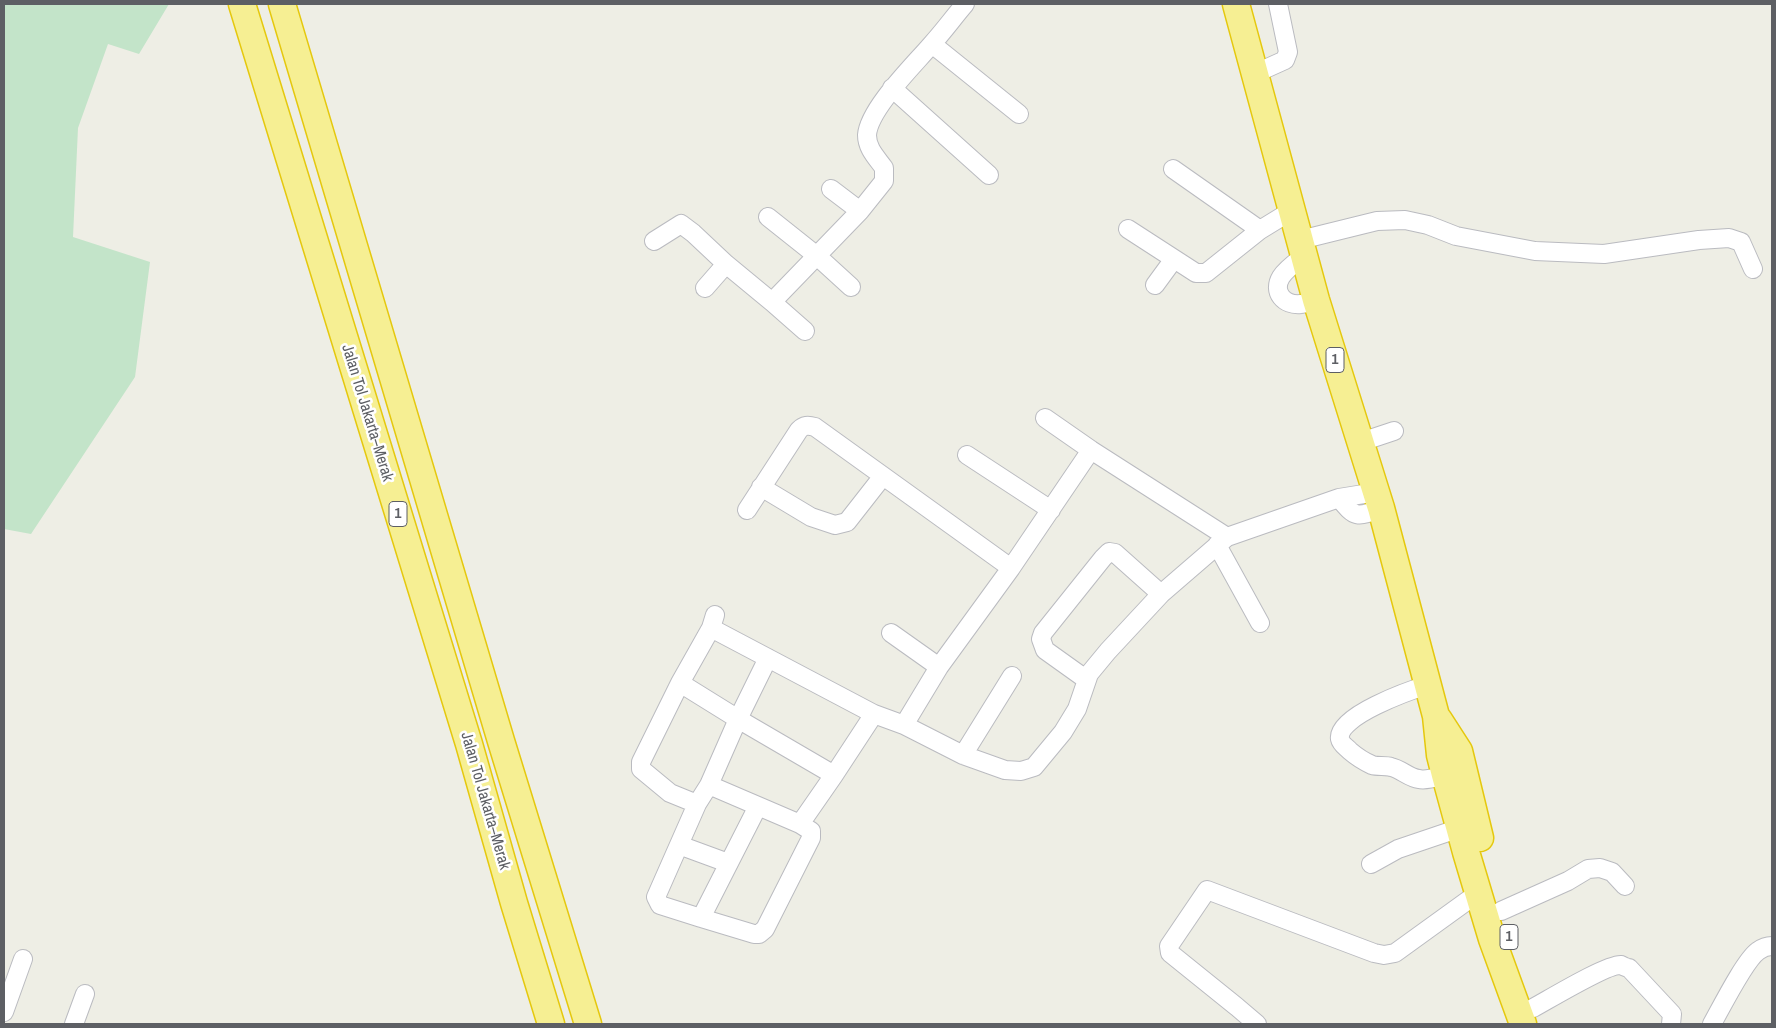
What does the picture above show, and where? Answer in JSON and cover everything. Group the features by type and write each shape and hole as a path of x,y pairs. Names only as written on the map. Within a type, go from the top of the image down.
{"highway":[{"name":"Jalan Tol Jakarta–Merak","path":"242,4 469,744 514,903 551,1024"},
{"name":"Jalan Tol Jakarta–Merak","path":"282,4 501,741 588,1024"},
{"name":"1","path":"1236,4 1316,300 1378,500 1436,716 1440,755 1478,893 1492,939 1532,1019"},
{"name":"1","path":"1436,716 1459,750 1480,836 1532,1019"}],"street":[{"path":"772,302 860,211 884,182 884,168 869,150 867,136 869,125 892,88 965,4"},
{"path":"1254,74 1286,60 1288,52 1278,4"},
{"path":"932,44 1019,114"},
{"path":"892,88 989,175"},
{"path":"1172,169 1260,230"},
{"path":"831,189 860,211"},
{"path":"1128,229 1196,273 1206,273 1260,230 1291,212"},
{"path":"768,217 817,256 851,287"},
{"path":"1316,300 1293,304 1282,300 1278,293 1281,277 1302,248 1377,221 1405,220 1428,225 1456,236 1535,251 1604,254 1699,240 1729,238 1741,242 1753,269"},
{"path":"654,241 681,224 805,332"},
{"path":"1155,285 1174,260"},
{"path":"705,288 726,264"},
{"path":"1045,418 1222,541 1260,623"},
{"path":"746,510 799,430 803,426 808,425 815,427 1011,568"},
{"path":"1360,442 1394,430"},
{"path":"904,725 939,667 1011,568 1091,450"},
{"path":"968,455 1050,510"},
{"path":"761,487 811,518 835,525 846,522 883,476"},
{"path":"697,804 670,793 640,769 644,754 713,622 768,658 874,714 904,725 963,755 1005,770 1021,771 1034,767 1063,732 1077,709 1089,674 1108,651 1160,594 1222,541 1339,498 1351,513 1358,516 1364,515 1378,500"},
{"path":"1087,680 1045,650 1041,640 1044,633 1103,558 1109,552 1115,553 1160,594"},
{"path":"891,633 939,667"},
{"path":"709,785 800,824 811,831 812,838 765,929 759,934 660,905 656,897 678,844 697,804 709,785 738,719 768,658"},
{"path":"963,755 1012,676"},
{"path":"680,683 834,775"},
{"path":"1428,685 1400,694 1373,707 1349,723 1341,731 1340,739 1360,760 1374,766 1391,767 1418,780 1445,775"},
{"path":"800,824 874,714"},
{"path":"701,918 758,806"},
{"path":"1371,864 1398,849 1460,828"},
{"path":"678,844 728,863"},
{"path":"1501,911 1588,869 1600,868 1612,872 1625,886"},
{"path":"1257,1024 1170,953 1169,946 1207,890 1374,953 1384,955 1395,953 1478,893"},
{"path":"1712,1024 1742,971 1756,952 1766,946 1772,946"},
{"path":"4,1012 23,960"},
{"path":"1532,1019 1576,984 1622,965 1629,968 1672,1014 1671,1024"},
{"path":"74,1024 85,994"}],"green space":[{"path":"4,4 169,4 139,54 108,44 78,128 73,237 150,262 135,377 31,534 4,529"}]}
